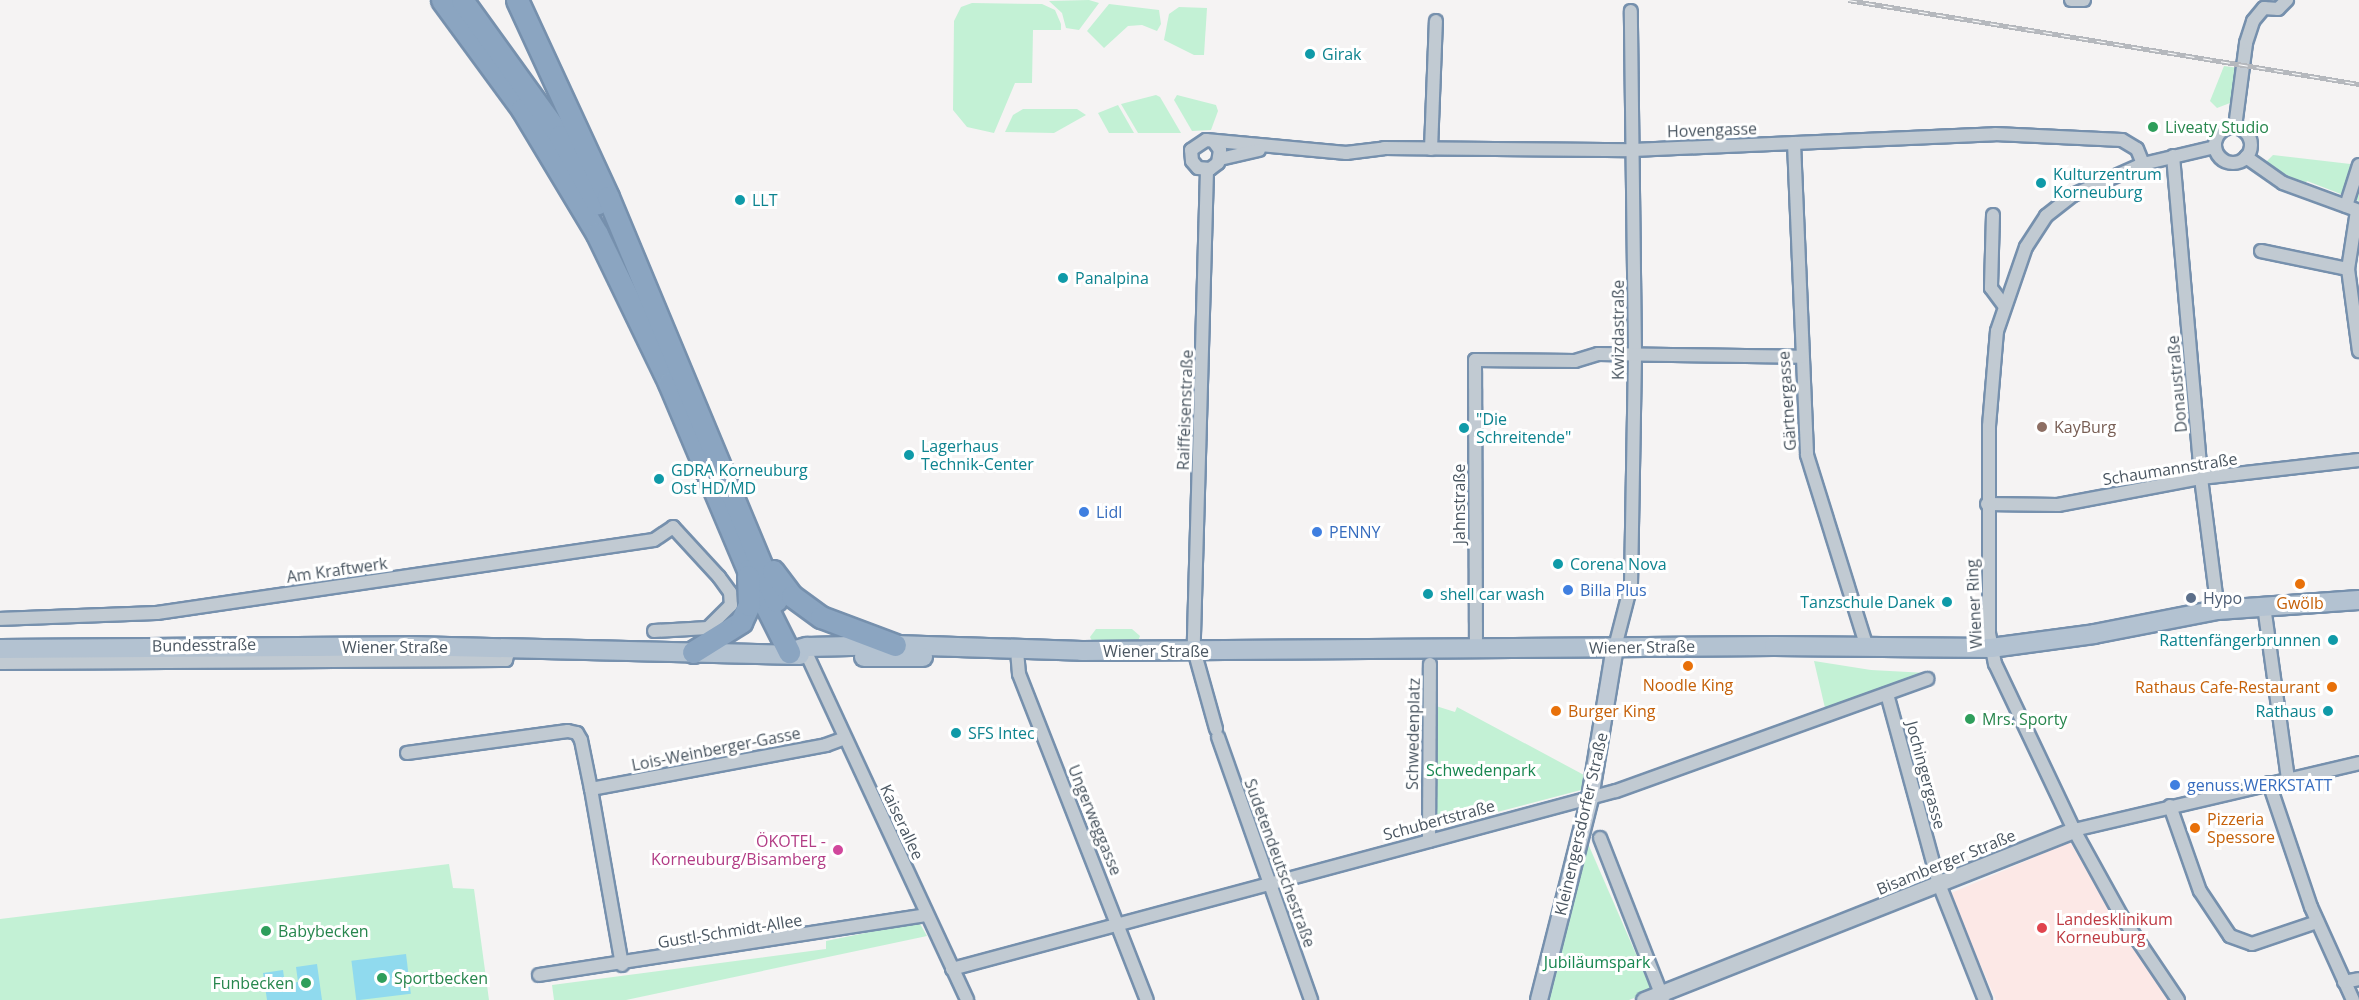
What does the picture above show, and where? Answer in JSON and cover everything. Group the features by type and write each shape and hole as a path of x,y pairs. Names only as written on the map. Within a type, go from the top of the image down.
{"highway":[{"path":"442,0 522,109 597,234 669,383 748,570 803,659"},
{"path":"462,0 560,136 634,262"},
{"path":"517,0 582,137 759,551 788,630 803,659"},
{"path":"759,551 805,607 838,625 895,645"},
{"path":"693,652 741,622 750,596 748,570"}],"main road":[{"name":"Wiener Straße","path":"803,659 807,647 895,645 993,646 1017,651 1615,647 1991,648 2084,636 2218,610 2359,600"},
{"name":"Kleinengersdorfer Straße","path":"1539,1000 1590,798 1615,647"},
{"name":"Wiener Straße","path":"0,649 408,653 509,649 693,652 803,659 992,657 1017,651"}],"street":[{"path":"2071,0 2084,0"},
{"path":"2235,127 2246,43 2253,21 2261,4 2278,9 2287,0"},
{"name":"Kwizdastraße","path":"1615,647 1631,585 1635,354 1631,10"},
{"path":"1431,149 1436,21"},
{"path":"2235,127 2249,137 2250,150 2246,157 2227,162 2216,147 2220,133 2235,127"},
{"name":"Hovengasse","path":"1207,170 1193,164 1191,150 1202,140 1269,148 1346,153 1384,148 1633,150 2018,134 2122,140 2136,149 2143,164"},
{"path":"1207,170 1220,159 1220,150 1214,142"},
{"name":"Gärtnergasse","path":"1794,144 1801,357 1807,455 1867,648"},
{"name":"Wiener Ring","path":"2178,1000 2122,917 2074,830 1991,648 1987,504 1992,359 2004,305 2026,247 2046,216 2073,195 2143,164 2216,147"},
{"name":"Hovengasse","path":"1220,159 1269,148"},
{"name":"Donaustraße","path":"2174,156 2202,478 2218,610"},
{"path":"2246,157 2283,183 2354,209"},
{"path":"2359,165 2348,269 2359,351"},
{"name":"Raiffeisenstraße","path":"1194,650 1207,170"},
{"path":"1993,215 1991,288 2004,305"},
{"path":"2261,250 2348,269"},
{"name":"Jahnstraße","path":"1476,648 1475,360 1575,361 1598,354 1635,354"},
{"path":"1635,354 1801,357"},
{"name":"Schaumannstraße","path":"1987,504 2058,505 2202,478 2359,460"},
{"name":"Am Kraftwerk","path":"0,619 158,613 654,540 673,527 719,577 730,592 731,605 708,628 654,631"},
{"path":"2264,606 2288,779"},
{"name":"Sudetendeutschestraße","path":"1194,650 1217,733 1311,1000"},
{"name":"Ungerweggasse","path":"1017,651 1019,674 1147,1000"},
{"name":"Bundesstraße","path":"0,663 408,653"},
{"name":"Kaiserallee","path":"803,659 845,738 967,1000"},
{"name":"Schwedenplatz","path":"1429,841 1430,664"},
{"name":"Schubertstraße","path":"952,969 1117,922 1590,798 1927,679"},
{"name":"Jochingergasse","path":"1887,694 1939,884 1985,1000"},
{"path":"407,753 568,731 577,733 581,740 591,789 622,964"},
{"name":"Lois-Weinberger-Gasse","path":"591,789 826,745 845,738"},
{"name":"Bisamberger Straße","path":"1644,1000 1662,997 2074,830 2359,763"},
{"path":"2269,783 2317,922 2353,1000"},
{"path":"2170,806 2210,910 2240,942 2263,941 2317,922"},
{"path":"1600,838 1662,997"},
{"name":"Gustl-Schmidt-Allee","path":"539,975 622,964 927,915"},
{"path":"2344,982 2359,979"}],"shaded area":[{"name":"Landesklinikum Korneuburg","path":"2070,842 2134,950 2168,1000 1996,1000 1949,894"}],"green space":[{"path":"1089,0 1099,3 1079,30 1066,28 1062,13 1049,1"},
{"path":"972,3 1042,4 1055,10 1061,24 1061,30 1033,30 1032,83 1015,83 994,133 967,127 953,110 954,21 961,7"},
{"path":"1109,4 1159,10 1161,24 1157,31 1142,25 1128,26 1104,48 1087,31"},
{"path":"1179,7 1207,8 1204,55 1194,55 1164,40 1169,14"},
{"path":"2224,66 2239,68 2230,103 2217,108 2210,101"},
{"path":"1156,95 1160,97 1181,133 1138,133 1121,104"},
{"path":"1177,95 1216,105 1218,111 1211,130 1192,131 1174,100"},
{"path":"1118,105 1134,133 1109,133 1098,113"},
{"path":"1023,109 1077,109 1086,115 1054,133 1005,132 1013,115"},
{"path":"2273,155 2359,165 2359,201 2307,181 2305,184 2264,164"},
{"path":"1096,629 1132,629 1140,636 1138,641 1092,641 1090,637"},
{"path":"1814,661 1871,670 1927,673 1825,708"},
{"name":"Schwedenpark","path":"1436,706 1455,712 1457,707 1584,775 1581,790 1436,828"},
{"name":"Jubiläumspark","path":"1586,839 1652,991 1629,1000 1548,1000"},
{"path":"449,864 453,888 474,889 489,1000 0,1000 0,919"},
{"path":"919,922 927,936 626,1000 554,1000 552,985 826,949 826,941"}],"water":[{"name":"Sportbecken","path":"406,954 411,994 356,1000 351,961"},
{"name":"Funbecken","path":"317,964 322,1000 267,1000 263,973 283,970 285,984 298,982 296,967"}],"railway":[{"path":"1848,0 2359,84"}],"place":[{"name":"Girak","path":"1310,54"},
{"name":"Liveaty Studio","path":"2153,127"},
{"name":"Kulturzentrum Korneuburg","path":"2041,183"},
{"name":"LLT","path":"740,200"},
{"name":"Panalpina","path":"1063,278"},
{"name":"KayBurg","path":"2042,427"},
{"name":"\"Die Schreitende\"","path":"1464,428"},
{"name":"Lagerhaus Technik-Center","path":"909,455"},
{"name":"GDRA Korneuburg Ost HD/MD","path":"659,479"},
{"name":"Lidl","path":"1084,512"},
{"name":"PENNY","path":"1317,532"},
{"name":"Corena Nova","path":"1558,564"},
{"name":"Gwölb","path":"2300,584"},
{"name":"Billa Plus","path":"1568,590"},
{"name":"shell car wash","path":"1428,594"},
{"name":"Hypo","path":"2191,598"},
{"name":"Tanzschule Danek","path":"1947,602"},
{"name":"Rattenfängerbrunnen","path":"2333,640"},
{"name":"Noodle King","path":"1688,666"},
{"name":"Rathaus Cafe-Restaurant","path":"2332,687"},
{"name":"Burger King","path":"1556,711"},
{"name":"Rathaus","path":"2328,711"},
{"name":"Mrs. Sporty","path":"1970,719"},
{"name":"SFS Intec","path":"956,733"},
{"name":"genuss.WERKSTATT","path":"2175,785"},
{"name":"Pizzeria Spessore","path":"2195,828"},
{"name":"ÖKOTEL - Korneuburg/Bisamberg","path":"838,850"},
{"name":"Landesklinikum Korneuburg","path":"2042,928"},
{"name":"Babybecken","path":"266,931"},
{"name":"Sportbecken","path":"382,978"},
{"name":"Funbecken","path":"306,983"}]}
